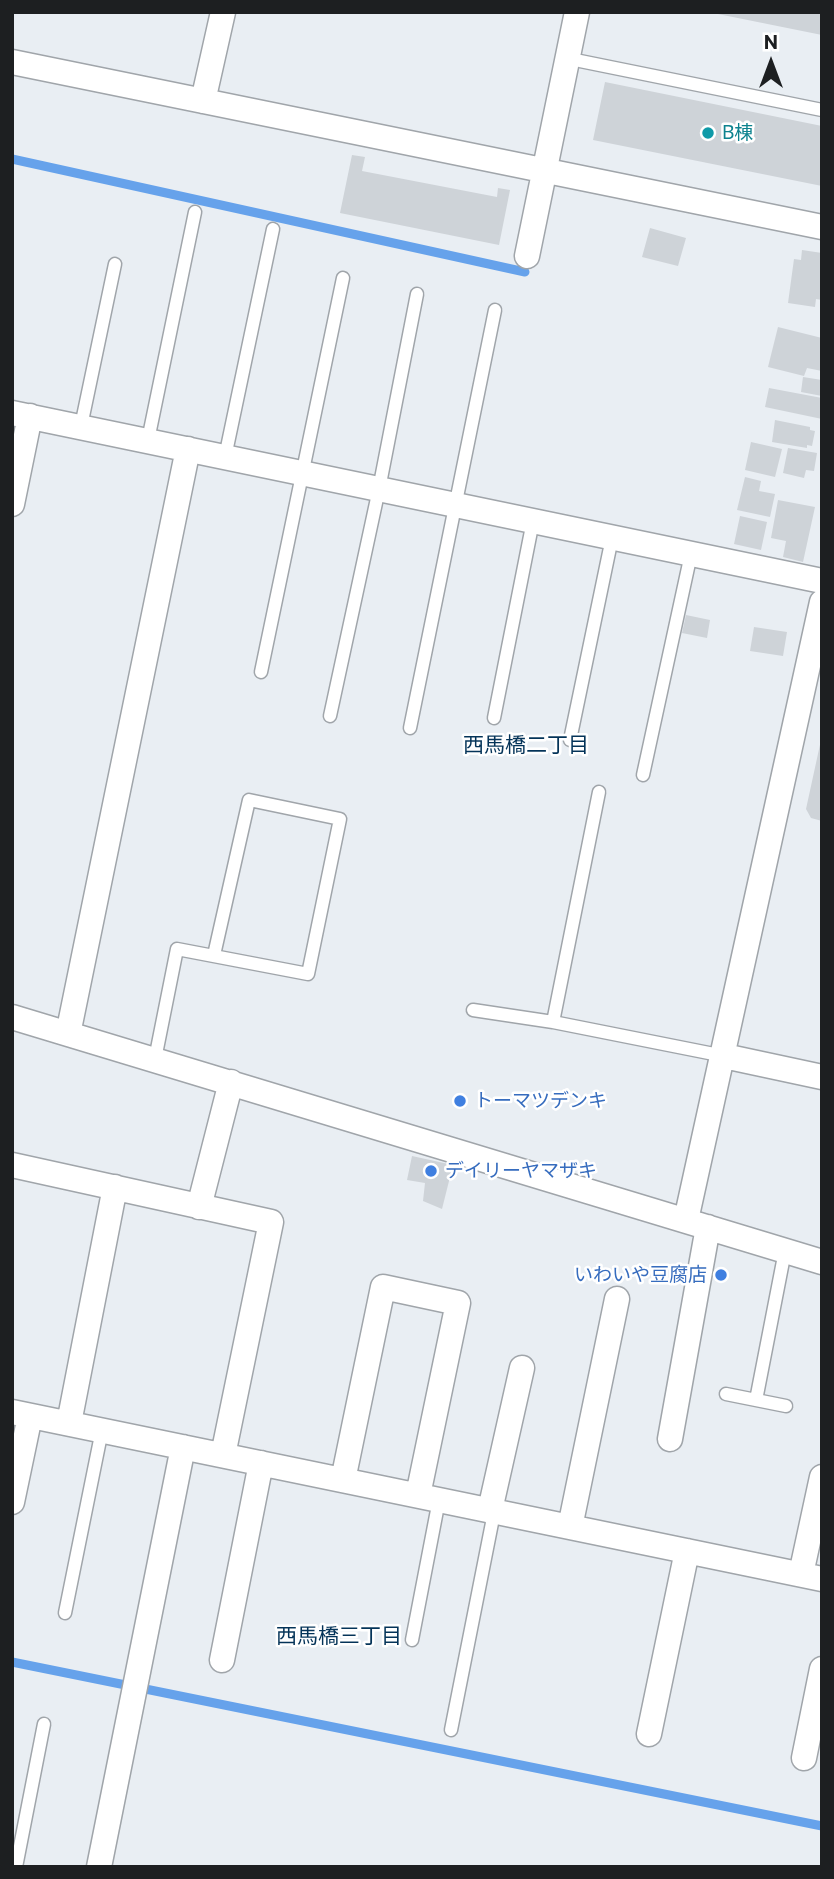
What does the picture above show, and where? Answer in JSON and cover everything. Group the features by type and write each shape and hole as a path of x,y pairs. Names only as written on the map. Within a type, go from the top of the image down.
{"street":[{"path":"203,101 223,12"},
{"path":"527,256 577,12"},
{"path":"12,62 822,227"},
{"path":"12,505 21,414 822,581"},
{"path":"68,1034 188,449"},
{"path":"670,1439 697,1224 724,1056 822,603"},
{"path":"12,1017 822,1262"},
{"path":"724,1056 822,1077"},
{"path":"199,1207 231,1082"},
{"path":"12,1165 271,1222 223,1455"},
{"path":"69,1423 115,1187"},
{"path":"343,1480 383,1287 458,1303 429,1497"},
{"path":"570,1527 617,1299"},
{"path":"491,1510 522,1368"},
{"path":"12,1502 21,1414 811,1576 822,1477"},
{"path":"99,1867 183,1447"},
{"path":"222,1660 261,1463"},
{"path":"649,1734 687,1551"},
{"path":"804,1758 822,1669"}],"lane":[{"path":"580,61 822,110"},
{"path":"148,440 194,212"},
{"path":"225,457 273,229"},
{"path":"81,426 115,264"},
{"path":"261,672 343,278"},
{"path":"330,716 379,489 417,294"},
{"path":"410,728 495,310"},
{"path":"494,718 533,521"},
{"path":"570,740 612,538"},
{"path":"643,775 691,554"},
{"path":"553,1022 599,792"},
{"path":"155,1059 177,949 308,974 340,819 249,800 214,955"},
{"path":"473,1010 553,1022 724,1056"},
{"path":"756,1400 785,1251"},
{"path":"726,1394 786,1406"},
{"path":"65,1613 102,1430"},
{"path":"412,1640 429,1497"},
{"path":"451,1730 492,1523 491,1510"},
{"path":"16,1867 44,1724"}],"building":[{"path":"822,12 822,35 713,13"},
{"name":"B棟","path":"605,82 822,126 822,186 593,140"},
{"path":"352,155 365,157 362,171 497,197 498,188 510,190 499,245 340,213"},
{"path":"650,228 686,238 678,266 642,257"},
{"path":"802,250 822,253 822,300 816,299 815,307 788,303 794,259 801,260"},
{"path":"778,327 822,338 822,371 807,368 804,376 768,367"},
{"path":"803,377 822,380 822,396 801,392"},
{"path":"769,388 822,398 822,419 765,407"},
{"path":"775,420 810,427 810,430 815,431 812,446 807,445 807,448 772,442"},
{"path":"751,442 782,449 775,477 745,470"},
{"path":"788,448 817,453 814,471 806,470 804,478 783,473"},
{"path":"745,477 761,481 759,491 775,494 770,517 737,510"},
{"path":"778,500 815,507 803,562 783,557 786,541 771,538"},
{"path":"740,516 767,522 761,550 734,544"},
{"path":"686,615 710,620 707,638 682,633"},
{"path":"754,627 787,632 783,656 750,651"},
{"path":"821,740 822,821 811,818 806,809"},
{"path":"412,1156 453,1165 442,1209 423,1201 425,1183 407,1180"}],"waterway":[{"path":"12,159 525,272"},
{"path":"12,1662 822,1826"}],"place":[{"name":"B棟","path":"708,133"},
{"name":"トーマツデンキ","path":"460,1101"},
{"name":"デイリーヤマザキ","path":"431,1171"},
{"name":"いわいや豆腐店","path":"721,1275"}],"district":[{"name":"西馬橋二丁目","path":"526,745"},
{"name":"西馬橋三丁目","path":"339,1636"}]}
